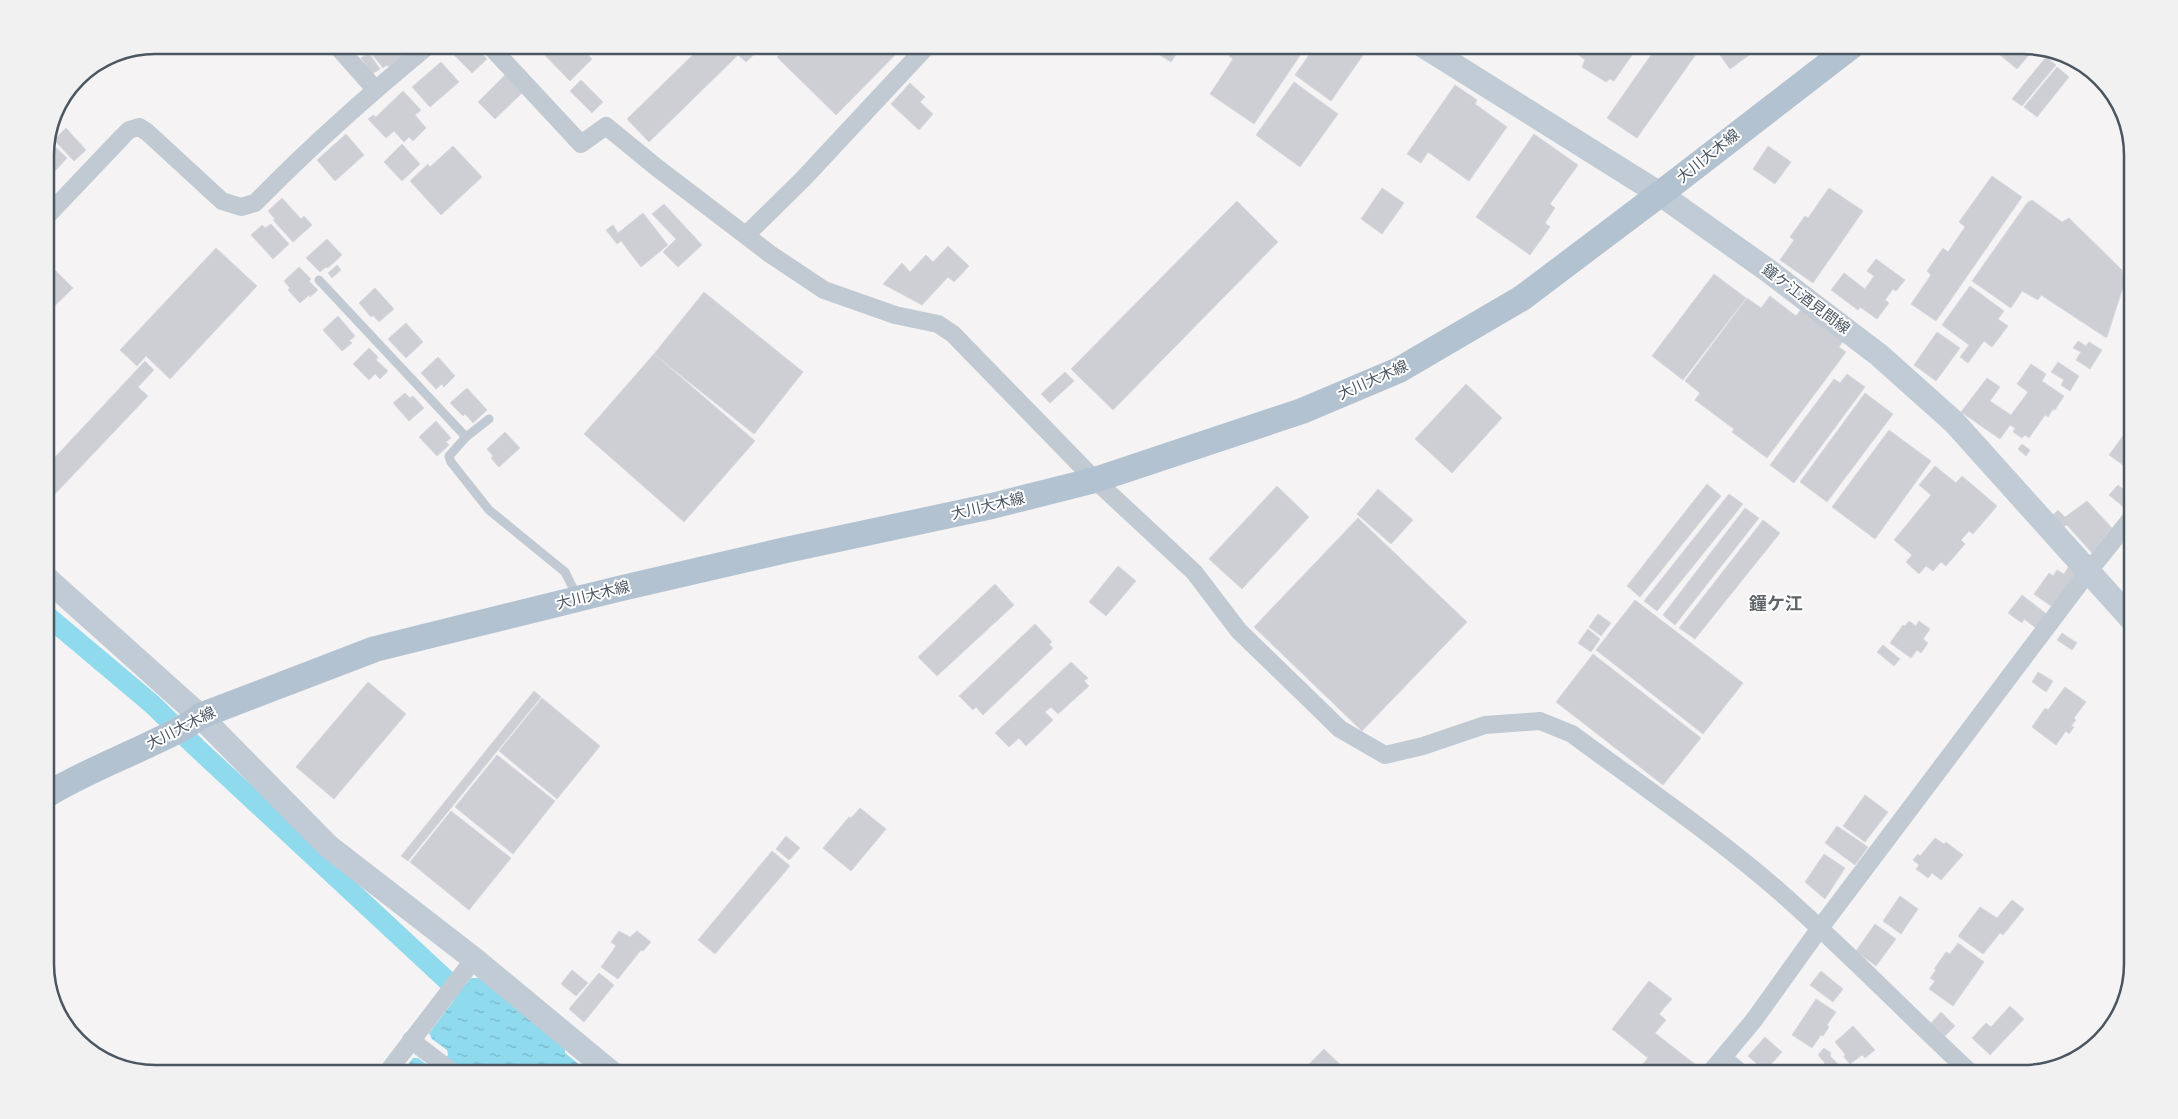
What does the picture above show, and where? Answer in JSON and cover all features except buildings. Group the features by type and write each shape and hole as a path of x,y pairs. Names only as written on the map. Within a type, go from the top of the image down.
{"main road":[{"name":"鐘ケ江酒見間線","path":"1436,54 1660,194 1773,274 1879,355 1954,422 2124,611"},
{"name":"大川大木線","path":"54,791 197,719 375,649 578,598 786,550 992,506 1095,480 1302,410 1399,370 1522,298 1841,54"},
{"path":"54,585 197,719 328,846 470,964 601,1065"}],"street":[{"path":"344,54 375,89"},
{"path":"54,209 129,130 139,127 147,132 222,201 241,207 255,203 322,136 418,54"},
{"path":"497,54 581,144 606,126 656,167 770,254 824,290 894,314 938,324 953,334 1095,480 1194,572 1239,631 1340,729 1385,755 1423,746 1485,726 1540,721 1572,734 1778,890 1963,1065"},
{"path":"746,235 803,179 920,54"},
{"path":"1717,1065 1754,1020 1820,928 2124,527"},
{"path":"395,1065 416,1044 442,1000 470,964"},
{"path":"416,1044 443,1065"},
{"path":"1723,1058 1731,1065"}],"lane":[{"path":"319,280 466,437"},
{"path":"489,419 466,437 449,456 450,462 490,510 565,572 578,598"}],"water":[{"path":"471,978 481,978 565,1048 565,1053 580,1065 440,1065 448,1055 447,1050 432,1039 429,1033"},
{"path":"413,1058 418,1058 427,1065 408,1065"}],"waterway":[{"path":"54,622 152,704 467,999"}],"district":[{"name":"鐘ケ江","path":"1776,604"}]}
